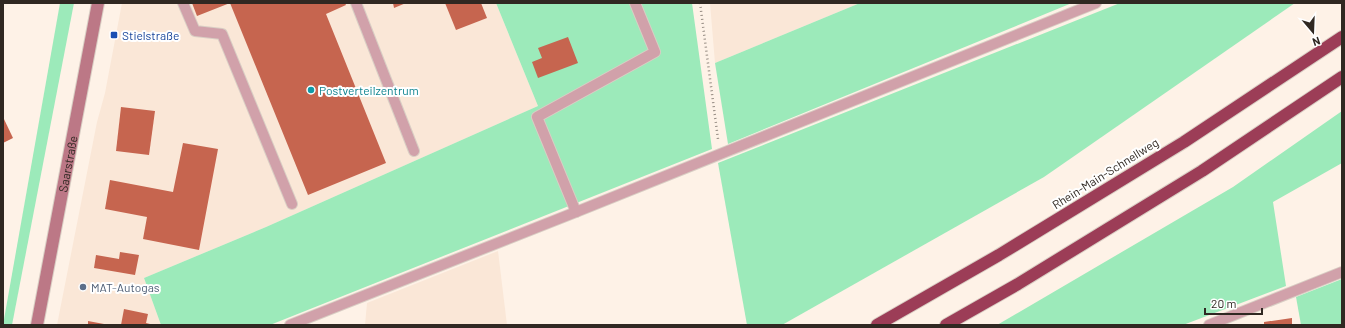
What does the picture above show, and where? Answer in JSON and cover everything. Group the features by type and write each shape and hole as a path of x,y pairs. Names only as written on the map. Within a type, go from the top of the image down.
{"highway":[{"name":"Rhein-Main-Schnellweg","path":"877,325 999,255 1184,142 1342,37"},
{"path":"946,325 1018,284 1202,171 1342,77"}],"main road":[{"name":"Saarstraße","path":"37,325 98,3"}],"lane":[{"path":"183,3 195,31 222,34 292,204"},
{"path":"356,3 414,151"},
{"path":"576,212 537,117 655,52 635,3"},
{"path":"290,325 1096,3"},
{"path":"1209,325 1342,272"}],"path":[{"path":"700,3 720,154"}],"shaded area":[{"path":"122,3 496,3 538,106 266,227 144,278 161,325 57,325"},
{"path":"710,3 860,3 715,63"},
{"path":"498,251 507,325 365,325 367,303"}],"green space":[{"path":"60,3 74,3 12,325 3,325"},
{"path":"496,3 692,3 712,149 270,325 161,325 144,278 266,227 538,106"},
{"path":"860,3 1072,3 728,144 715,63"},
{"path":"1120,3 1295,3 1044,177 782,325 747,325 718,163"},
{"path":"1342,111 1342,163 1273,202 1286,286 1183,325 997,325 1233,187"},
{"path":"1342,279 1342,325 1301,325 1296,297"}],"building":[{"path":"192,3 230,3 197,16"},
{"name":"Postverteilzentrum","path":"230,3 345,3 346,5 326,14 386,163 308,195"},
{"path":"393,3 406,3 394,8"},
{"path":"445,3 481,3 487,18 456,30"},
{"path":"568,37 578,63 538,78 532,62 542,58 538,48"},
{"path":"121,107 155,111 149,155 116,151"},
{"path":"3,117 13,138 3,143"},
{"path":"183,143 218,149 199,250 143,239 147,217 105,209 110,180 173,192"},
{"path":"120,252 139,255 135,275 94,268 96,255 119,259"},
{"path":"124,309 148,314 146,323 154,325 121,325"},
{"path":"1292,318 1292,325 1264,325 1264,322"},
{"path":"88,321 104,324 104,325 88,325"}],"place":[{"name":"Stielstraße","path":"114,35"},
{"name":"Postverteilzentrum","path":"311,90"},
{"name":"MAT-Autogas","path":"83,287"}]}
